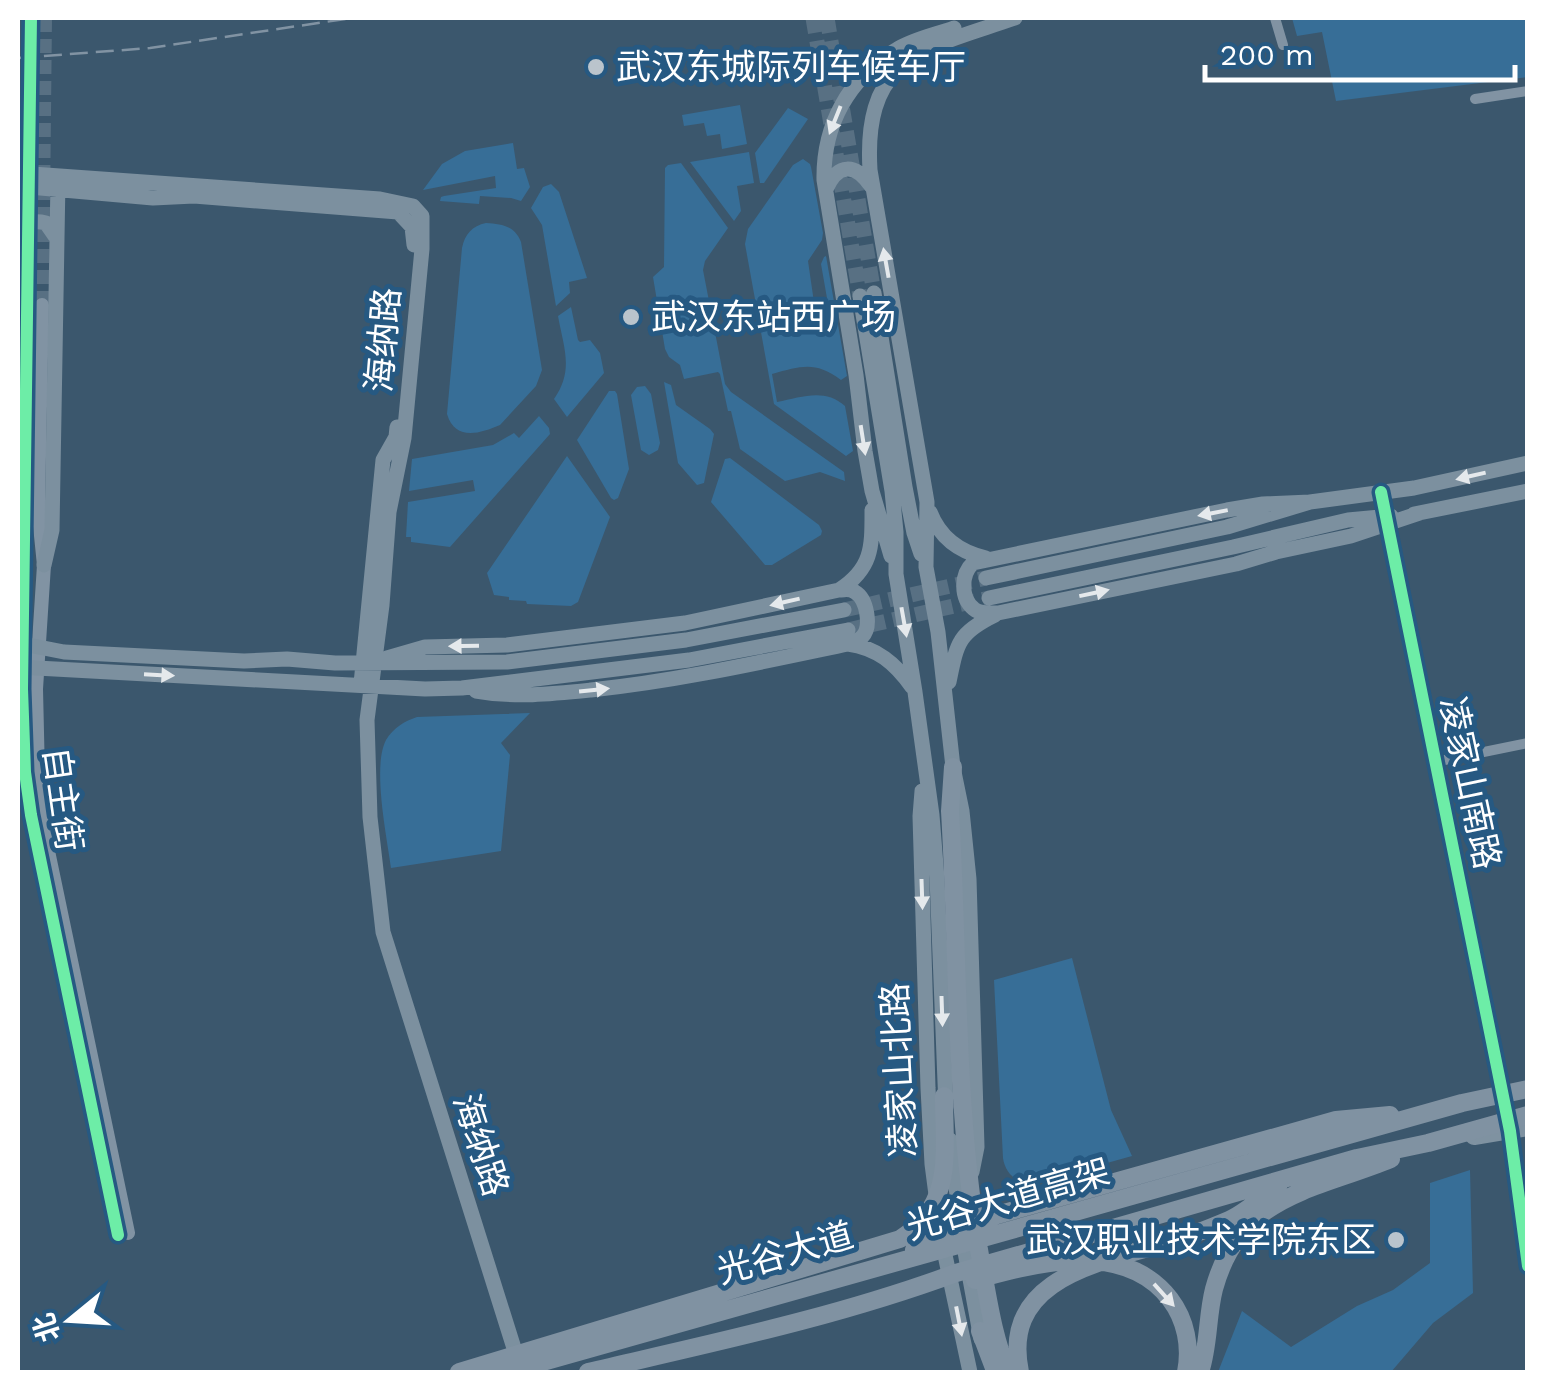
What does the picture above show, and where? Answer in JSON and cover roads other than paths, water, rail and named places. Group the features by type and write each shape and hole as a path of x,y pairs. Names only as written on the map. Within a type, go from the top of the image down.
{"highway":[{"path":"953,766 950,811 959,1030 972,1215 996,1339 1008,1372"},
{"name":"光谷大道高架","path":"516,1369 1462,1103 1528,1089"},
{"path":"462,1372 900,1239 924,1220 940,1193 944,1176 944,1096"},
{"name":"光谷大道高架","path":"588,1372 817,1317 1310,1171 1528,1114"},
{"path":"868,1272 997,1215 1336,1120 1390,1115"},
{"path":"1200,1372 1222,1264 1236,1240 1256,1218 1292,1195 1428,1143"},
{"path":"1020,1372 1016,1354 1022,1322 1029,1308 1051,1285 1079,1269 1175,1241 1234,1218 1280,1184"},
{"path":"906,1292 960,1285 1040,1265 1075,1261 1115,1264 1150,1280 1172,1302 1186,1330 1186,1372"},
{"path":"641,1372 817,1317"},
{"path":"980,1331 994,1372"}],"main road":[{"path":"980,1331 944,1096 938,878 916,692 896,574 872,490 824,164 829,133 841,104 857,81 898,48 984,18"},
{"path":"926,567 927,502 873,189 870,130 889,79 915,54 1016,18"},
{"path":"826,191 831,178 844,169 863,174 873,189"},
{"name":"海纳路","path":"18,174 58,184"},
{"path":"44,564 52,530 58,184"},
{"name":"海纳路","path":"18,186 58,184 380,199 413,206 422,216 404,438 389,512 382,605 358,720 360,784 366,846 375,876 382,932 516,1369"},
{"path":"18,207 18,268"},
{"path":"18,231 24,224 46,222 55,236"},
{"path":"896,574 892,490 867,295 914,534 926,567 938,632 962,811 977,1146 968,1216 994,1372"},
{"path":"1386,520 1351,536 1236,564 998,613 977,612 971,607 964,584 967,569 990,559 1227,510 1414,488 1528,462"},
{"path":"840,590 852,582 869,558 872,490"},
{"path":"989,598 1348,520 1386,520 1528,491"},
{"path":"927,502 936,526 948,539 969,554 990,559"},
{"path":"986,578 1227,527 1310,502"},
{"path":"26,668 462,688 501,696 624,686 707,673 864,636 868,628 862,600 850,589 685,623 507,645 426,647 368,662"},
{"path":"20,644 64,652 226,660 507,662 686,640 844,610"},
{"path":"946,698 961,638 998,613"},
{"path":"848,637 886,657 916,692"},
{"name":"凌家山北路","path":"924,762 920,816 934,1181 942,1241 970,1372"},
{"name":"光谷大道","path":"462,1372 516,1369 942,1241 1461,1095 1528,1080"},
{"name":"光谷大道","path":"602,1372 978,1265 996,1266 1367,1160 1519,1129"}],"street":[{"path":"1275,18 1282,45"},
{"path":"1475,99 1528,91"},
{"name":"自主街","path":"26,668 39,647 44,564 38,506 35,304 20,644 26,668 25,772 31,815 123,1234"},
{"name":"凌家山南路","path":"1381,492 1501,1086 1519,1129 1528,1266"},
{"path":"18,544 25,508"},
{"path":"1436,762 1528,743"},
{"path":"934,1181 948,1195 966,1192 970,1182"}],"tunnel":[{"path":"27,303 31,18"},
{"path":"42,305 45,18"},
{"path":"813,18 860,296"},
{"path":"827,18 874,293"},
{"path":"844,610 986,578"},
{"path":"848,630 989,598"}],"railway":[{"path":"18,58 150,48 352,18"}],"place":[{"name":"武汉东城际列车候车厅","path":"596,67"},
{"name":"武汉东站西广场","path":"631,317"},
{"name":"武汉职业技术学院东区","path":"1396,1240"}]}
